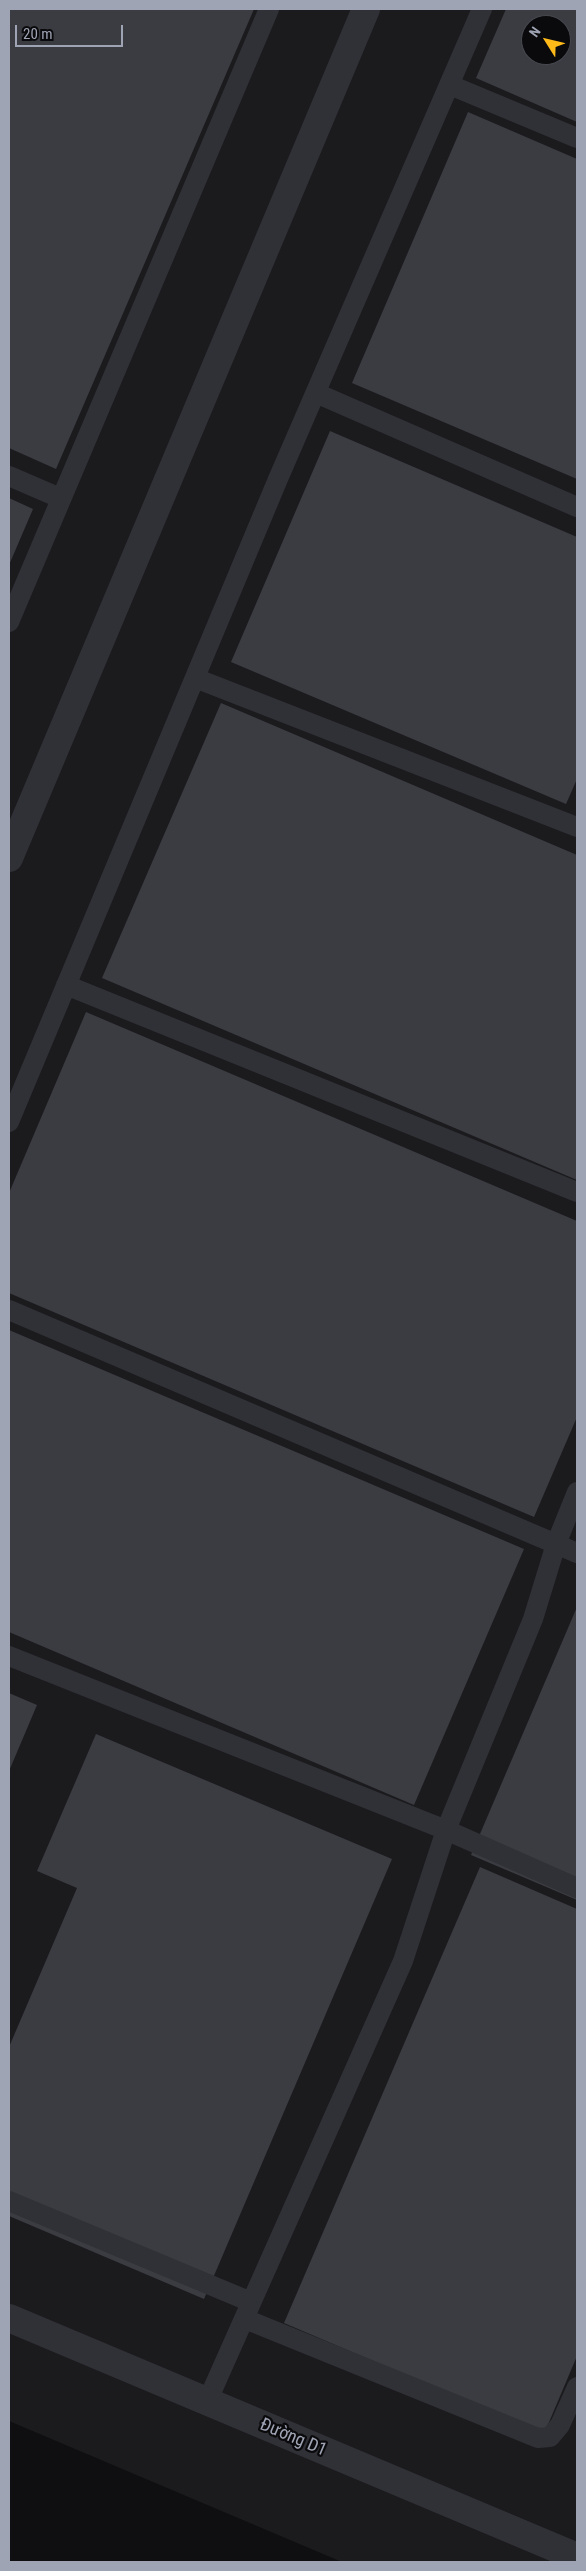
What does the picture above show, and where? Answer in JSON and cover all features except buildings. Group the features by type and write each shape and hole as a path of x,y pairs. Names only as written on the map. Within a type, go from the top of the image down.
{"street":[{"path":"9,858 366,9"},
{"name":"Đường D1","path":"9,2318 577,2557"}],"lane":[{"path":"9,622 269,9"},
{"path":"9,1122 316,393 482,9"},
{"path":"450,85 577,138"},
{"path":"316,393 577,507"},
{"path":"9,476 60,498"},
{"path":"195,678 577,827"},
{"path":"66,985 577,1192"},
{"path":"9,1310 577,1553"},
{"path":"207,2402 403,1961 446,1830 533,1619 556,1544 577,1492"},
{"path":"9,1656 446,1830 577,1888"},
{"path":"9,2202 538,2438 550,2437 560,2425 577,2387"}],"shaded area":[{"path":"9,9 577,9 577,2562 342,2562 9,2421"}]}
